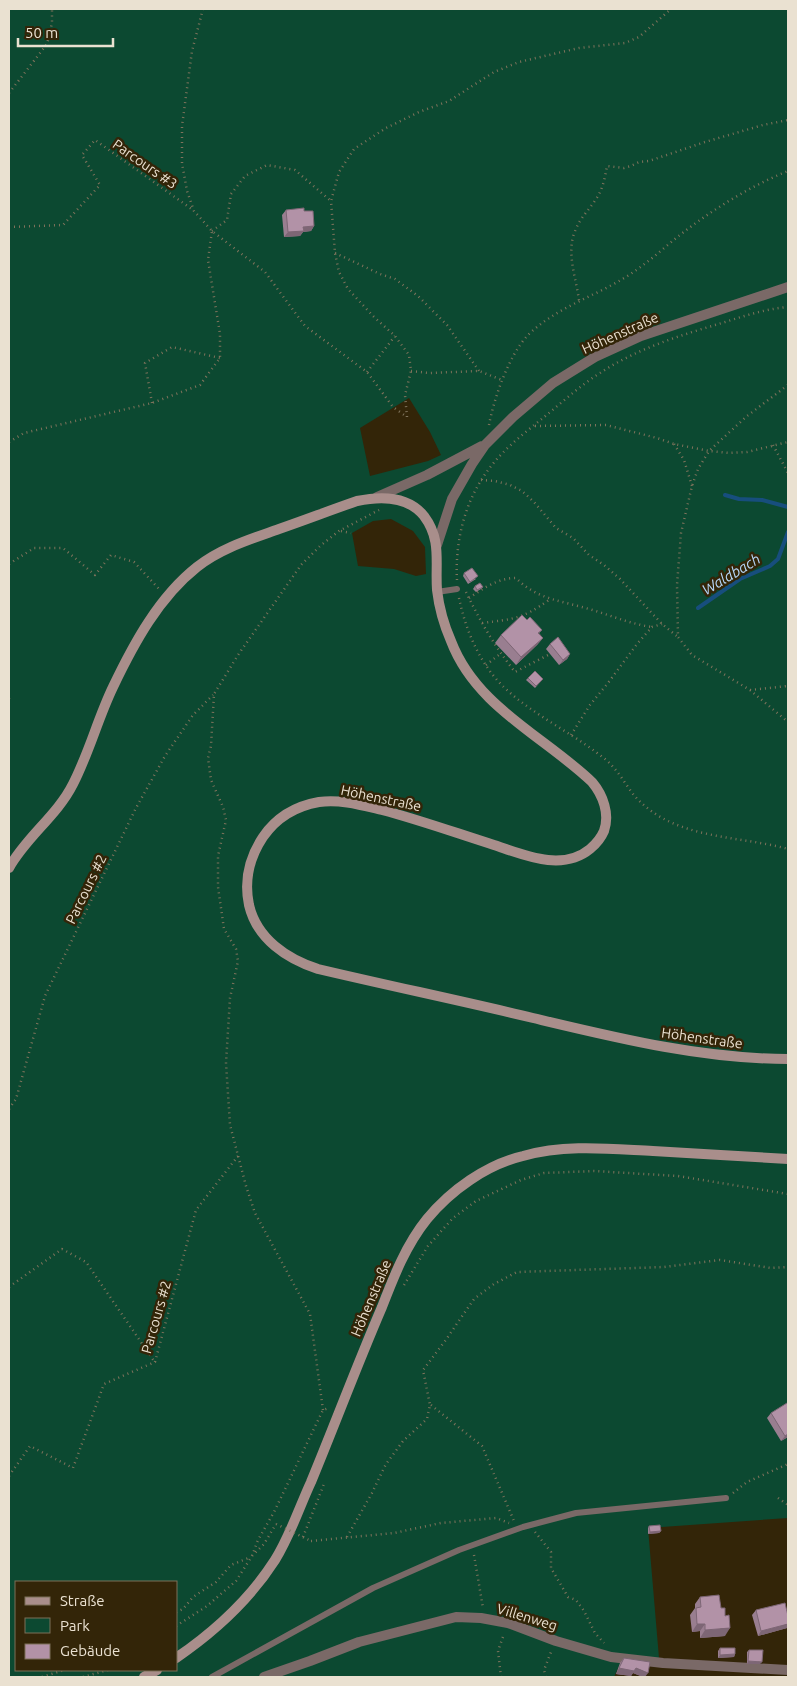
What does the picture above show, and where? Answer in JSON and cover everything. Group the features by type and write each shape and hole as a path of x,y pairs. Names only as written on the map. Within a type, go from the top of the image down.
{"street":[{"name":"Höhenstraße","path":"437,545 452,500 485,445 513,417 553,383 595,357 641,336 788,287"},
{"name":"Höhenstraße","path":"9,868 25,845 66,797 79,771 112,688 138,639 166,598 198,566 236,545 341,507 377,497 427,475 485,445"},
{"name":"Höhenstraße","path":"377,497 395,499 412,506 423,516 434,533 437,545 437,592 442,614 452,644 466,670 482,691 502,711 592,782 598,789 605,807 606,820 604,830 600,839 585,853 576,858 555,861 530,856 423,821 366,807 332,802 318,802 302,806 275,822 263,837 252,858 248,873 247,890 255,920 263,934 280,951 318,970 679,1050 730,1057 788,1059"},
{"name":"Höhenstraße","path":"178,1657 199,1642 245,1599 275,1560 288,1534 406,1251 427,1218 444,1201 475,1177 508,1160 524,1155 556,1150 600,1148 788,1159"},
{"name":"Villenweg","path":"264,1677 359,1642 456,1617 481,1618 508,1623 556,1641 618,1658 672,1664 788,1670"},
{"path":"144,1677 155,1671"}],"lane":[{"path":"437,592 457,589"},
{"path":"212,1677 373,1588 471,1546 523,1527 576,1513 726,1498"}],"path":[{"path":"9,93 47,44 52,22 52,9"},
{"path":"203,9 192,51 182,126 182,164 187,191 194,211 212,231 265,272 305,326 367,372 393,407 407,417 405,395 411,371 409,356 395,336 372,316 348,288 339,272 335,253 331,201 339,172 354,150 386,128 419,112 449,101 494,72 519,62 579,48 625,43 639,37 671,9"},
{"path":"579,300 571,255 574,232 603,186 608,166 624,168 763,125 788,120"},
{"name":"Parcours #3","path":"9,227 63,225 100,185 82,156 95,140 194,211"},
{"path":"9,442 24,434 152,403 200,385 220,358 220,334 208,260 212,231 227,220 231,194 245,176 267,166 295,170 331,201"},
{"path":"485,445 502,380 510,362 527,337 549,317 631,274 689,228 728,202 773,177 788,171"},
{"path":"335,253 395,279 418,296 447,325 479,371"},
{"path":"788,307 769,309 699,330 631,356 600,373 534,426 492,464 481,480 470,503 459,541 457,564 457,589 473,643 486,665 507,690 605,760 620,774 634,795 646,808 666,820 690,830 788,848"},
{"path":"367,372 395,336"},
{"path":"152,403 145,363 172,347 220,358"},
{"path":"411,371 429,373 479,371 502,380"},
{"path":"678,638 677,586 682,533 692,486 698,469 709,452 747,416 788,385"},
{"path":"534,426 606,425 709,452 747,452 773,444 788,442"},
{"path":"674,444 684,460 692,486"},
{"path":"773,444 788,473"},
{"path":"481,480 510,485 522,491 556,528 573,538 589,555 604,564 620,579 662,624 678,638 692,655 750,690 788,722"},
{"name":"Parcours #2","path":"9,1109 16,1098 45,996 136,808 165,756 194,715 214,694 238,655 301,565 339,531 384,507 377,497"},
{"path":"339,531 352,533"},
{"path":"9,564 34,548 63,548 95,575 111,555 134,562 166,598"},
{"path":"469,598 487,586 505,578 516,578 525,587 549,600 588,609 636,625 652,627 662,624"},
{"path":"457,589 464,588 481,623 500,654 515,672 548,655"},
{"path":"481,623 514,619 530,613 549,600"},
{"path":"571,735 590,705 652,627"},
{"path":"486,665 500,654"},
{"path":"750,690 788,686"},
{"path":"178,1625 207,1606 236,1581 252,1556 258,1540 274,1512 323,1410 310,1314 255,1213 230,1125 226,1063 230,998 238,961 236,949 224,929 218,887 218,856 226,820 209,770 214,694"},
{"name":"Parcours #2","path":"9,1476 30,1446 73,1468 104,1384 155,1362 196,1210 238,1156"},
{"path":"401,1293 428,1246 453,1218 476,1201 521,1180 544,1173 594,1171 678,1176 788,1194"},
{"path":"9,1287 62,1249 86,1262 155,1362"},
{"path":"347,1537 386,1464 404,1441 427,1419 430,1405 423,1370 446,1341 474,1299 494,1284 517,1272 664,1267 720,1260 771,1268 788,1267"},
{"path":"323,1410 343,1403"},
{"path":"178,1611 183,1609 192,1598 216,1582 232,1566 252,1556 264,1544 276,1524 311,1542 394,1533 441,1523 496,1518 515,1524 482,1446 430,1405"},
{"path":"726,1498 747,1482 788,1464"},
{"path":"303,1537 324,1483"},
{"path":"778,1498 788,1506"},
{"path":"523,1527 534,1531 551,1552 552,1568 568,1596 576,1600 584,1610 596,1633 618,1658"},
{"path":"471,1546 477,1565 477,1577 484,1610 481,1618"},
{"path":"501,1677 498,1651 508,1623"},
{"path":"546,1677 544,1670 556,1641"},
{"path":"42,1677 61,1671"},
{"path":"83,1677 104,1671"}],"green space":[{"path":"9,9 788,9 788,1518 648,1528 659,1658 624,1656 614,1677 9,1677","holes":["409,398 430,432 441,455 428,461 370,476 360,428","391,519 413,531 425,547 426,574 416,576 394,569 358,566 352,533 373,521"]}],"building":[{"path":"304,208 304,211 313,211 314,226 303,227 304,231 288,232 286,210"},
{"path":"472,568 478,576 470,582 464,573"},
{"path":"480,583 483,587 477,590 475,586"},
{"path":"522,615 527,620 530,617 542,630 538,633 543,638 521,657 501,635"},
{"path":"558,637 570,654 563,660 550,644"},
{"path":"535,671 543,679 536,686 528,678"},
{"path":"787,1403 788,1434 785,1436 771,1413"},
{"path":"660,1525 661,1531 650,1532 649,1526"},
{"path":"719,1595 721,1608 725,1608 725,1616 729,1615 730,1628 705,1630 705,1624 697,1624 696,1608 701,1607 700,1597"},
{"path":"785,1603 788,1624 761,1631 756,1610"},
{"path":"720,1648 735,1648 735,1654 720,1655"},
{"path":"749,1650 763,1650 762,1662 748,1661"},
{"path":"624,1658 650,1662 648,1673 636,1668 634,1671 619,1668"}],"waterway":[{"path":"725,495 739,499 762,500 788,507"},
{"name":"Waldbach","path":"698,608 740,579 770,566 778,559 788,532"}]}
